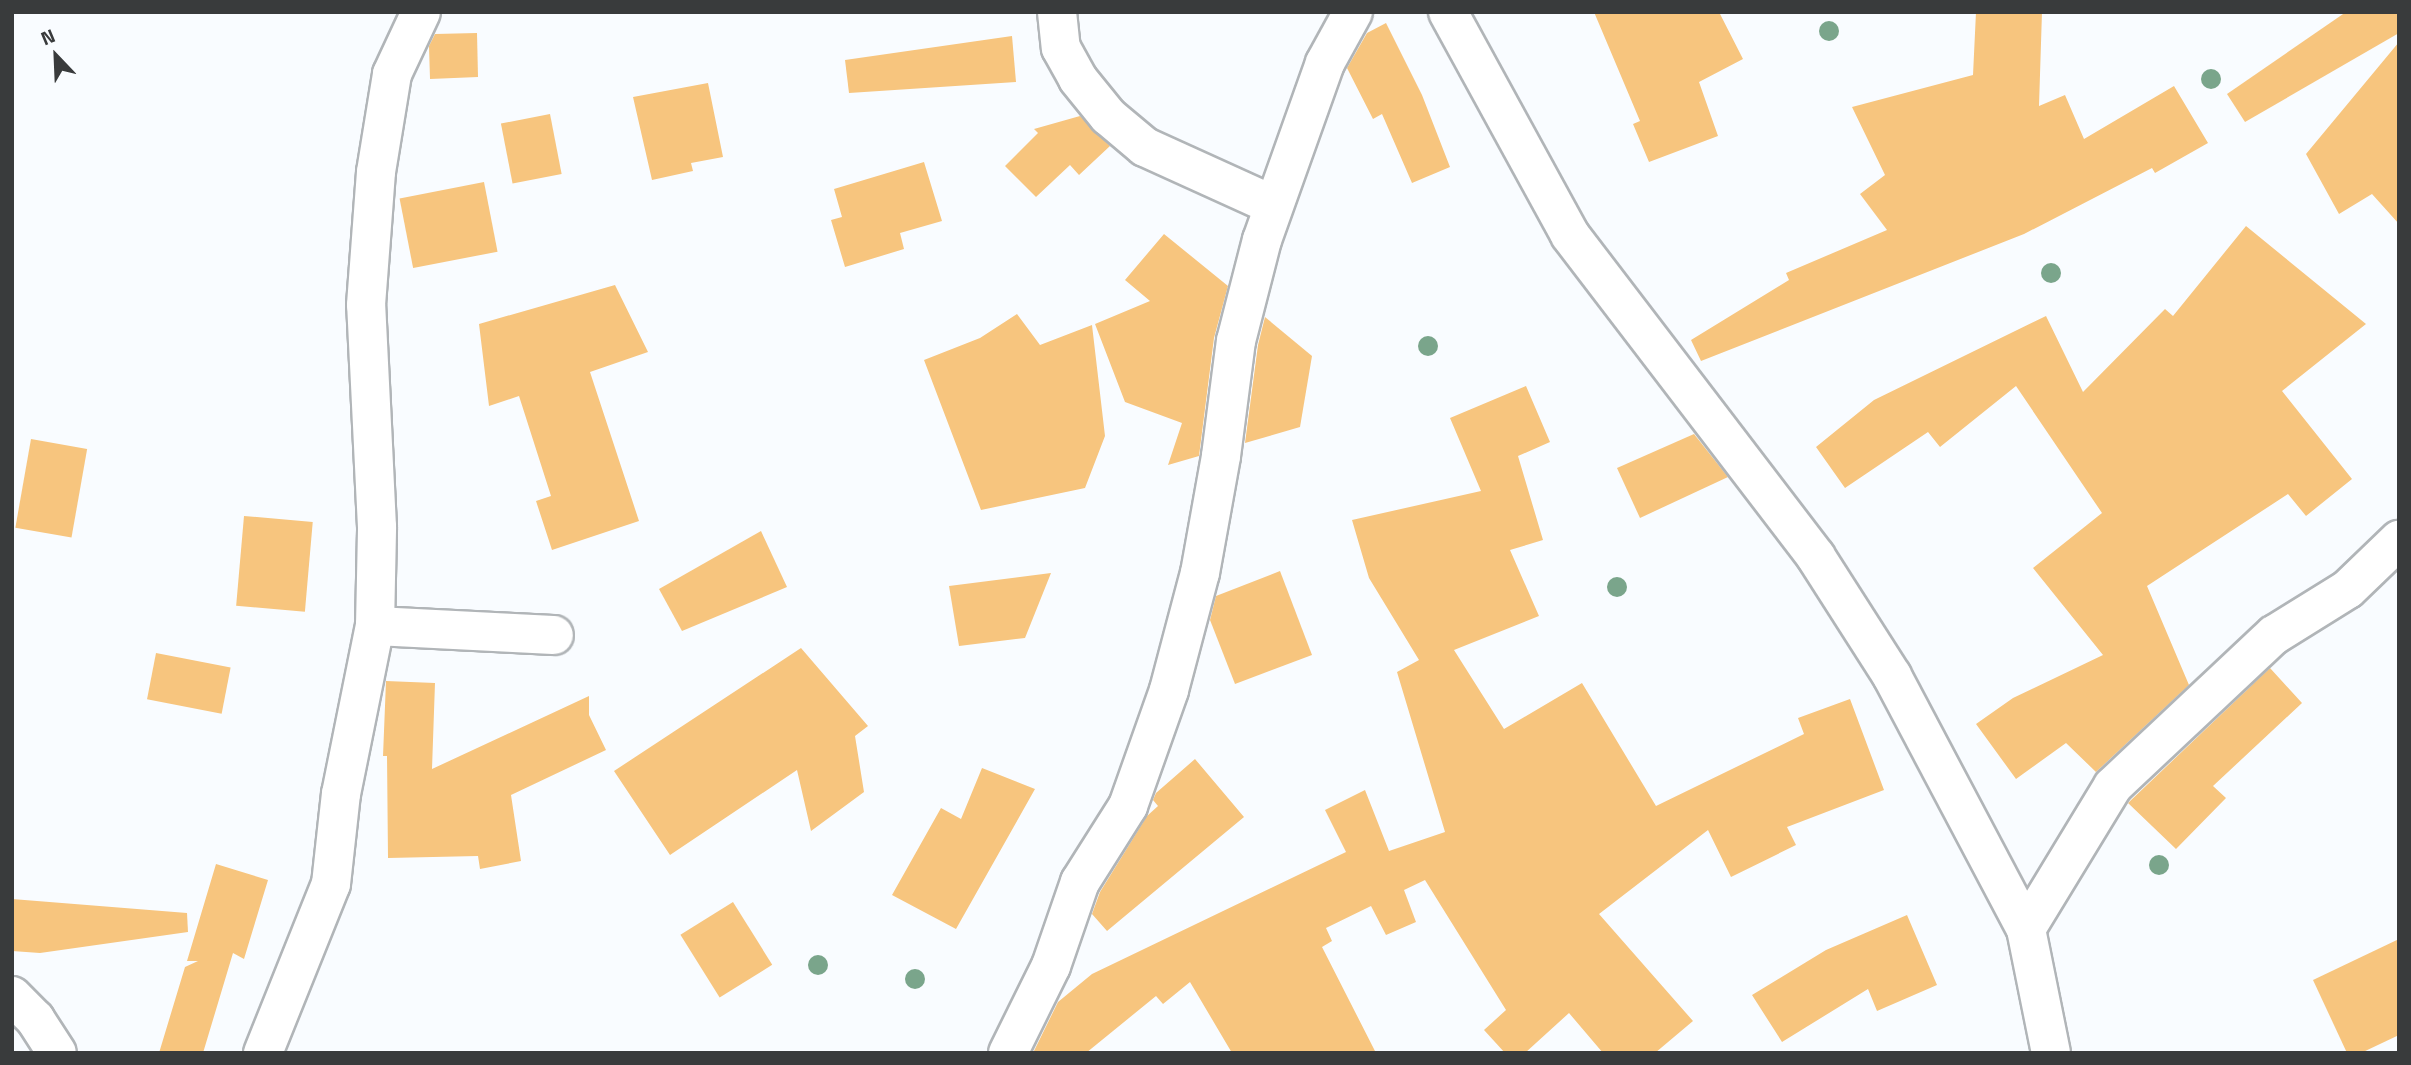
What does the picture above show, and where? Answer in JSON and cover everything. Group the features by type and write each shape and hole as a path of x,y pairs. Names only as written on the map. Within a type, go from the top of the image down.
{"street":[{"path":"263,1053 331,884 341,794 375,626 377,527 366,305 376,172 392,74 421,12"},
{"path":"1057,12 1061,48 1078,79 1108,116 1145,147 1273,205"},
{"path":"1008,1053 1051,966 1080,882 1128,806 1169,690 1200,573 1221,456 1236,341 1273,205 1325,63 1353,12"},
{"path":"1448,12 1570,234 1816,556 1892,676 2026,929 2051,1053"},
{"path":"2026,929 2113,786 2274,635 2348,589 2399,540"},
{"path":"375,626 554,635"},
{"path":"12,996 35,1020 57,1053"}],"building":[{"path":"1594,12 1719,12 1743,59 1699,82 1718,136 1649,162 1633,124 1640,121"},
{"path":"1976,12 2042,12 2039,106 2065,95 2084,139 2174,86 2208,143 2155,173 2152,168 2024,234 1701,361 1691,340 1789,280 1786,273 1887,230 1860,194 1885,175 1852,107 1973,75"},
{"path":"2346,12 2399,12 2399,33 2245,122 2227,94"},
{"path":"1386,23 1422,95 1450,167 1412,183 1382,114 1373,119 1347,68 1367,33"},
{"path":"477,33 478,77 430,79 429,46 435,34"},
{"path":"1012,36 1016,82 849,93 845,60"},
{"path":"2399,42 2399,224 2372,194 2339,214 2306,154"},
{"path":"708,83 723,157 691,163 693,171 652,180 633,97"},
{"path":"550,114 562,174 513,183 501,124"},
{"path":"1080,116 1110,146 1079,175 1070,165 1036,197 1005,166 1038,133 1034,129"},
{"path":"924,162 942,221 900,233 904,249 845,267 831,220 842,217 834,189"},
{"path":"484,182 498,252 413,268 400,198"},
{"path":"2246,226 2366,324 2282,391 2352,479 2306,516 2288,494 2147,586 2189,685 2096,772 2066,743 2016,779 1976,724 2013,698 2103,655 2033,568 2102,513 2016,386 1940,447 1928,432 1845,488 1816,447 1874,400 2046,316 2083,392 2165,309 2173,316"},
{"path":"1164,234 1228,286 1214,338 1199,456 1168,465 1182,423 1125,402 1095,324 1150,301 1125,280"},
{"path":"615,285 648,352 590,372 639,521 552,550 536,501 551,496 519,396 489,406 479,324"},
{"path":"1017,314 1040,345 1092,325 1105,436 1085,488 981,510 924,360 980,338"},
{"path":"1265,317 1312,356 1300,427 1245,443 1258,345"},
{"path":"1526,386 1550,442 1518,456 1543,540 1510,550 1539,616 1454,650 1504,729 1582,683 1656,806 1804,734 1798,718 1850,699 1884,790 1787,827 1796,845 1731,877 1708,830 1599,914 1693,1021 1655,1053 1603,1053 1569,1013 1525,1053 1505,1053 1484,1030 1506,1010 1425,880 1404,890 1416,922 1386,935 1371,906 1326,928 1332,941 1322,947 1376,1053 1232,1053 1190,982 1163,1004 1156,996 1086,1053 1033,1053 1058,1002 1092,974 1346,852 1325,810 1365,790 1389,851 1445,832 1397,672 1419,660 1369,578 1352,520 1481,491 1450,418"},
{"path":"1694,434 1728,477 1640,518 1617,468"},
{"path":"31,439 87,449 72,538 15,528"},
{"path":"244,516 313,522 305,612 236,606"},
{"path":"761,531 787,587 682,631 659,589"},
{"path":"1280,571 1312,655 1235,684 1210,620 1216,596"},
{"path":"1051,573 1025,638 959,646 949,586"},
{"path":"801,648 868,726 855,736 864,792 811,831 797,770 670,855 614,771"},
{"path":"156,653 231,668 222,714 147,699"},
{"path":"2270,668 2302,703 2213,786 2226,798 2176,849 2128,803"},
{"path":"386,681 435,683 432,769 589,696 589,715 606,750 511,795 521,861 480,869 478,856 388,858 387,756 383,756"},
{"path":"1195,759 1244,817 1107,931 1092,914 1100,892 1147,816 1158,806 1153,800 1156,793"},
{"path":"982,768 1035,789 956,929 892,895 941,808 961,819"},
{"path":"216,864 268,880 244,959 233,953 203,1053 159,1053 185,967 198,961 187,961"},
{"path":"12,899 187,913 188,932 40,953 12,951"},
{"path":"733,902 772,965 720,998 680,935"},
{"path":"1907,915 1937,985 1877,1011 1868,989 1782,1042 1752,995 1826,950"},
{"path":"2399,939 2399,1035 2361,1053 2347,1053 2313,980"}]}
